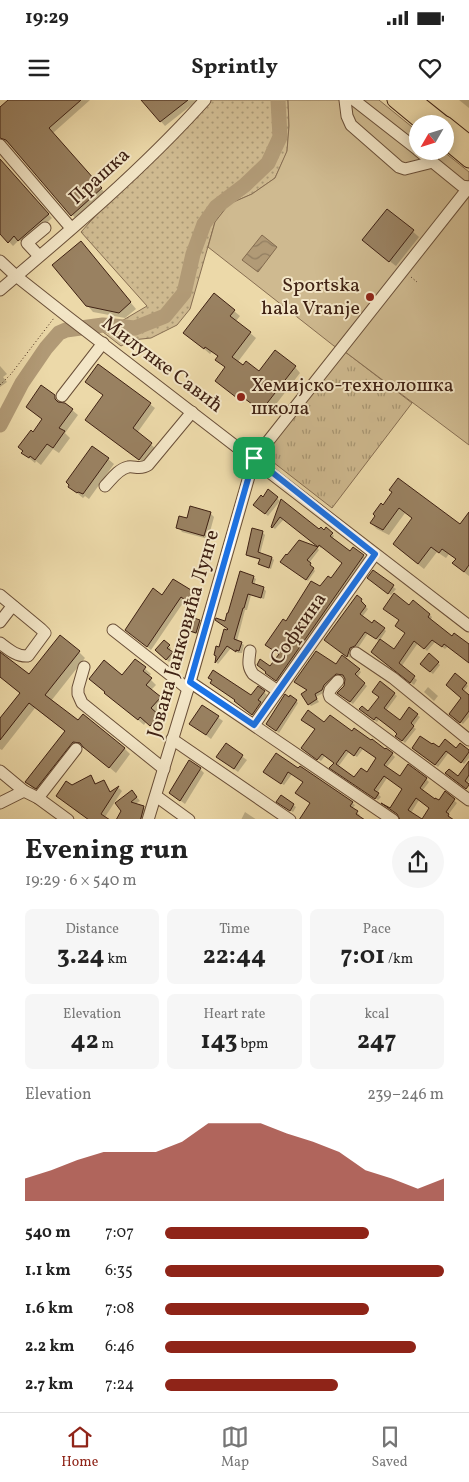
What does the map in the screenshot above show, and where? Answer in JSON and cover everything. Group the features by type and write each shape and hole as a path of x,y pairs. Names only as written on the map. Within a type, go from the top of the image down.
{"main road":[{"path":"396,100 414,115"},
{"path":"414,100 433,115"},
{"path":"454,131 469,143"},
{"path":"454,148 469,160"}],"street":[{"name":"Прашка","path":"0,290 118,188 205,100"},
{"path":"345,100 347,116 351,125 398,167 405,168 433,162"},
{"path":"354,100 409,144"},
{"path":"0,145 71,228"},
{"path":"430,160 462,186 469,187"},
{"path":"254,458 469,187"},
{"path":"39,256 27,243 45,228"},
{"name":"Милунке Савић","path":"0,261 68,317 254,458 469,626"},
{"path":"62,396 99,340"},
{"path":"105,486 123,468 129,466 140,468 148,465 192,412"},
{"name":"Јована Јанковића Лунге","path":"148,819 189,686 254,458"},
{"name":"Софкина","path":"254,725 375,554"},
{"path":"0,595 41,628 44,633 28,656 14,653 0,643"},
{"path":"0,622 10,609 14,607"},
{"path":"112,630 189,686 254,725 392,819"},
{"path":"250,651 248,661 250,670 278,691"},
{"path":"356,653 393,678 469,740"},
{"path":"84,668 78,688 78,694 82,703 164,769"},
{"path":"338,681 330,690 330,697 469,800"},
{"path":"172,739 289,819"},
{"path":"38,798 76,749"},
{"path":"0,771 24,791 38,798 67,819"},
{"path":"0,803 24,791"},
{"path":"156,796 188,819"}],"path":[{"path":"0,385 11,374 55,316"}],"green space":[{"path":"199,100 288,100 287,152 275,178 252,194 229,204 215,222 190,309 177,325 151,338 132,340 121,346 103,332 147,306 81,232"},
{"name":"Sportska hala Vranje","path":"288,100 379,100 409,124 409,160 454,160 469,172 469,445 344,351 334,346 208,247 215,222 229,204 252,194 275,178 287,151 289,126"},
{"path":"344,351 412,403 332,508 264,455"}],"water":[{"path":"262,235 277,247 258,272 242,260"}],"building":[{"path":"8,100 81,100 49,128 102,188 71,216 6,140 0,138 0,107"},
{"path":"141,100 188,100 160,122"},
{"path":"0,159 49,214 18,241 14,236 8,243 0,234"},
{"path":"387,209 414,230 389,262 362,240"},
{"path":"81,241 131,302 119,313 86,306 52,265"},
{"path":"214,293 235,310 230,316 251,332 232,357 243,365 246,361 259,371 275,350 296,366 261,411 240,395 237,398 215,381 225,367 215,360 218,356 205,347 204,349 183,333"},
{"path":"98,364 151,403 133,428 152,443 139,460 85,420 103,395 85,382"},
{"path":"41,385 55,395 55,399 58,402 65,403 73,409 59,428 65,431 53,448 47,444 35,460 21,453 23,451 18,447 31,430 33,432 42,419 26,407"},
{"path":"92,446 109,458 83,494 77,493 68,487 69,485 66,482"},
{"path":"398,478 460,524 469,512 469,565 464,572 452,563 456,559 442,549 439,553 431,547 418,564 393,544 412,518 399,508 383,530 370,523 375,516 373,514 381,503 383,505 392,492 389,490"},
{"path":"268,489 278,497 265,514 253,505 261,495 263,497"},
{"path":"281,499 319,529 321,527 324,530 326,527 333,533 330,536 350,551 353,547 364,555 276,681 257,665 260,659 270,666 279,654 265,645 283,619 286,621 311,581 320,586 328,576 331,578 342,563 280,517 271,527"},
{"path":"190,506 211,512 204,536 176,528 179,516 187,518"},
{"path":"252,528 263,531 258,552 272,557 269,568 258,564 260,559 246,555"},
{"path":"299,540 318,547 307,560 314,568 306,580 280,562"},
{"path":"373,570 394,585 388,594 367,578"},
{"path":"240,571 254,576 252,583 264,587 261,598 248,594 234,639 242,642 239,651 236,650 236,652 227,646 215,663 216,646 219,647 224,629 228,629 215,620 216,618 225,621"},
{"path":"173,579 196,593 189,603 181,597 147,647 125,630 153,588 162,595"},
{"path":"394,593 409,605 413,600 430,614 428,617 452,636 454,633 469,644 469,663 444,644 442,647 432,640 424,649 414,641 399,663 415,676 410,683 371,652 380,639 394,649 405,633 395,626 399,620 383,609"},
{"path":"357,595 366,606 360,614 372,623 374,620 385,628 376,639 365,632 355,646 350,648 347,657 324,640"},
{"path":"185,615 200,620 196,633 181,628"},
{"path":"60,635 80,651 45,695 78,720 83,714 125,748 109,768 80,743 73,742 36,789 25,782 65,731 29,703 0,740 0,718 20,693 0,677 0,652 29,674"},
{"path":"164,640 170,645 167,648 173,652 166,660 155,650"},
{"path":"316,651 336,664 342,655 360,669 355,674 365,683 350,702 337,693 344,686 345,679 343,675 336,674 324,685 322,690 315,694 317,699 308,705 301,694 307,690 294,682"},
{"path":"429,653 439,662 430,672 420,664"},
{"path":"135,659 146,667 143,671 152,678 146,685 161,697 151,708 159,715 150,726 140,717 138,720 89,679 104,660 122,675"},
{"path":"213,670 251,695 258,686 265,691 258,700 261,702 252,715 235,700 210,683 212,680 208,678"},
{"path":"455,673 467,683 462,689 469,695 469,711 460,723 449,714 461,698 446,685"},
{"path":"380,681 395,693 384,708 400,720 409,707 418,714 411,723 414,726 402,741 395,736 397,734 393,730 376,717 374,720 359,709 362,706 368,711 379,697 372,692"},
{"path":"285,694 297,700 276,731 266,724"},
{"path":"202,705 219,716 206,735 189,724"},
{"path":"308,710 324,722 330,715 352,731 354,728 386,748 393,753 384,765 400,776 408,764 427,778 420,788 435,799 439,800 445,791 455,799 446,812 452,819 422,819 400,819 397,814 381,803 390,808 402,789 384,776 374,790 379,793 375,799 329,768 334,763 322,754 317,760 301,748 315,729 301,720","holes":["360,747 376,758 367,772 361,768 354,777 336,764 346,750 354,756","416,798 429,808 422,819 408,810"]},
{"path":"420,736 439,747 445,739 456,748 460,743 469,752 461,763 446,751 435,765 412,748"},
{"path":"226,743 243,755 234,769 216,757"},
{"path":"276,753 298,768 300,766 353,802 350,806 358,811 356,814 364,819 300,819 310,803 295,793 303,782 288,772 281,784 263,772"},
{"path":"189,760 201,768 180,801 169,793"},
{"path":"469,761 469,775 465,781 469,785 466,789 445,773 449,769 458,776"},
{"path":"91,775 95,784 104,780 110,792 119,786 101,814 108,819 88,819 56,796 66,781 72,785"},
{"path":"132,790 137,797 131,802 144,806 140,819 117,819 121,811 115,803"},
{"path":"281,795 294,804 290,811 276,802"}],"waterway":[{"path":"0,425 22,383 46,348 59,333 66,330 103,325 135,328 165,316 184,293 193,254 204,224 216,207 245,185 268,163 280,137 278,100"}],"place":[{"name":"Sportska hala Vranje","path":"370,297"},
{"name":"Хемијско-технолошка школа","path":"241,397"}],"route":[{"path":"254,458 375,554 254,725 190,682 254,458"}]}
